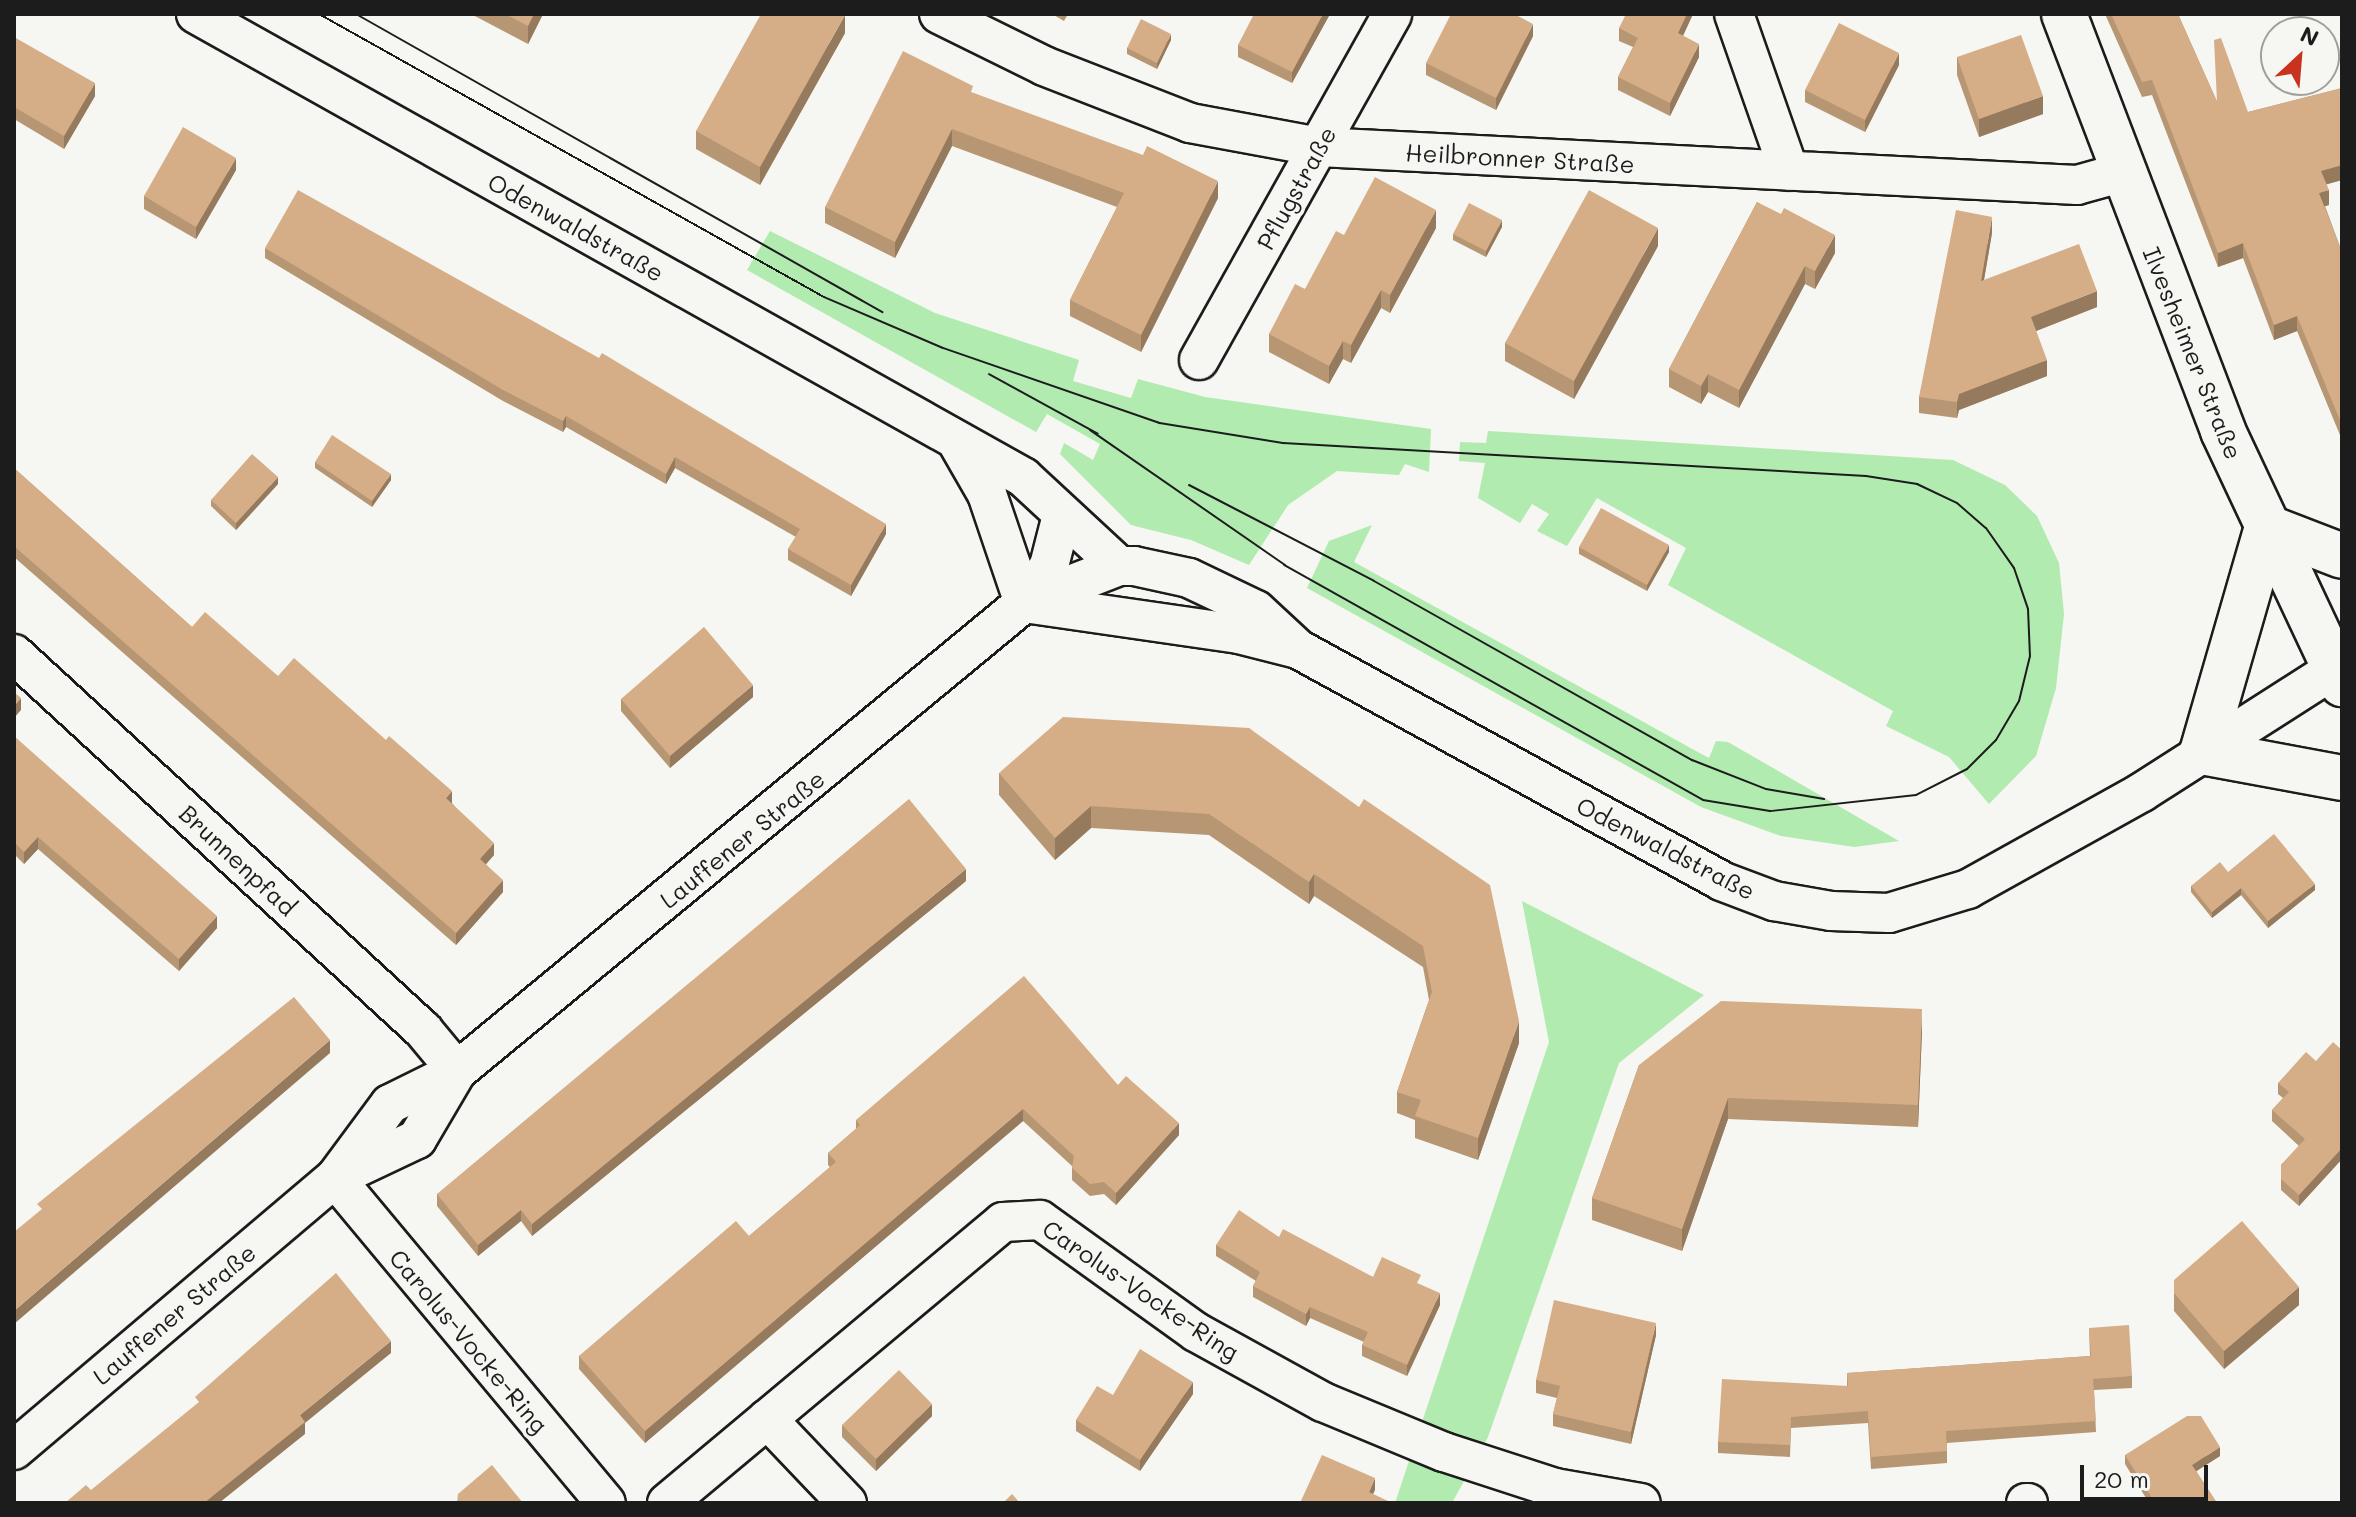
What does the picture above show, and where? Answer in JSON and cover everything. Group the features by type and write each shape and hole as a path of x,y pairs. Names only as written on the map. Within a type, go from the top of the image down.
{"street":[{"name":"Odenwaldstraße","path":"196,14 1023,477 1119,566 1189,578 1256,610 1298,649 1721,881 1774,901 1831,911 1889,913 1968,889 2130,799 2202,752 2339,673"},
{"name":"Heilbronner Straße","path":"939,14 1044,66 1190,123 1319,147 2077,185 2124,172"},
{"name":"Pflugstraße","path":"1199,360 1392,14"},
{"path":"1734,14 1789,171"},
{"name":"Ilvesheimer Straße","path":"2064,14 2217,418 2339,673"},
{"path":"956,440 987,494 1024,603"},
{"path":"1024,603 1049,566 1062,515"},
{"path":"2342,556 2267,527 2202,752 2342,778"},
{"path":"1024,603 1119,566"},
{"name":"Odenwaldstraße","path":"1024,603 1239,634 1298,649"},
{"name":"Lauffener Straße","path":"14,1450 335,1178 417,1139 457,1071 1024,603"},
{"name":"Brunnenpfad","path":"14,654 423,1030 457,1071"},
{"name":"Carolus-Vocke-Ring","path":"335,1178 606,1503"},
{"name":"Carolus-Vocke-Ring","path":"667,1503 1003,1222 1040,1220 1196,1332 1323,1402 1458,1457 1555,1488 1641,1503"},
{"path":"767,1419 847,1503"}],"green space":[{"path":"770,231 935,313 1079,360 1073,381 1131,398 1138,379 1205,397 1431,429 1429,472 1405,464 1399,475 1337,471 1288,505 1249,565 1191,540 1131,525 1060,454 1064,443 1093,460 1100,444 1047,414 1036,432 747,270"},
{"path":"1488,431 1953,460 2005,485 2037,516 2059,563 2064,614 2056,688 2036,756 1989,804 1949,757 1886,726 1893,711 1668,585 1686,548 1597,498 1567,546 1537,531 1549,514 1532,504 1520,523 1478,498 1485,463 1459,461 1460,442 1486,443"},
{"path":"1372,525 1354,562 1709,758 1716,741 1728,742 1899,841 1854,847 1781,836 1701,807 1307,588 1329,541"},
{"path":"1522,901 1704,995 1619,1063 1488,1437 1452,1503 1395,1503 1549,1042"}],"building":[{"path":"505,14 534,14 528,26"},
{"path":"761,14 845,15 760,167 696,131"},
{"path":"1254,14 1323,14 1292,72 1238,45"},
{"path":"1451,14 1514,14 1533,24 1496,98 1426,63"},
{"path":"1626,14 1687,14 1678,33 1699,44 1670,103 1618,77 1638,38 1619,28"},
{"path":"2111,14 2178,14 2217,101 2214,40 2221,38 2248,112 2311,96 2340,96 2342,88 2342,165 2321,171 2329,190 2319,193 2342,252 2342,425 2297,316 2274,325 2243,243 2218,253 2152,80 2142,82"},
{"path":"1141,19 1171,34 1157,63 1127,48"},
{"path":"1839,23 1899,53 1865,120 1805,90"},
{"path":"2021,35 2043,96 1979,119 1957,57"},
{"path":"14,37 95,83 64,136 14,107"},
{"path":"903,51 973,86 971,92 1143,155 1147,146 1218,181 1141,335 1070,300 1124,193 952,129 895,242 825,207"},
{"path":"183,127 236,158 196,227 144,196"},
{"path":"1375,177 1436,210 1390,295 1381,290 1351,345 1343,341 1329,366 1269,334 1295,284 1305,289 1336,231 1344,235"},
{"path":"298,190 599,358 602,353 886,524 851,585 788,549 800,529 675,457 666,474 566,416 563,421 503,390 265,248"},
{"path":"1589,190 1658,228 1574,381 1505,343"},
{"path":"1757,202 1781,214 1784,208 1835,235 1815,271 1805,266 1739,390 1708,374 1701,386 1669,369"},
{"path":"1469,203 1502,220 1486,251 1453,234"},
{"path":"1956,210 1992,217 1981,281 2079,244 2097,291 2031,317 2047,360 1959,394 1957,402 1919,397"},
{"path":"332,435 391,474 372,501 315,462"},
{"path":"252,454 278,477 236,523 211,500"},
{"path":"14,468 192,627 205,612 278,676 294,658 386,740 389,736 452,791 446,798 494,843 480,859 503,880 456,933 14,546"},
{"path":"1601,508 1669,545 1647,585 1579,547"},
{"path":"704,627 753,685 670,756 621,699"},
{"path":"14,692 21,698 14,706"},
{"path":"1063,717 1249,728 1359,807 1364,799 1490,885 1519,1021 1478,1138 1415,1116 1421,1100 1397,1092 1432,992 1423,946 1314,874 1309,882 1209,814 1091,806 1055,838 999,773"},
{"path":"14,736 217,916 179,959 38,837 24,852 14,842"},
{"path":"909,799 966,869 532,1224 521,1210 478,1245 437,1194"},
{"path":"2274,834 2315,884 2268,921 2241,888 2212,912 2191,886 2220,862 2228,872"},
{"path":"1024,976 1118,1085 1126,1076 1179,1123 1116,1193 1104,1182 1090,1184 1072,1168 1074,1156 1023,1109 645,1431 579,1356 736,1221 749,1236 836,1162 828,1153 860,1125 856,1120"},
{"path":"294,997 330,1040 14,1311 14,1232 42,1209 37,1204"},
{"path":"1721,1001 1922,1009 1918,1105 1728,1098 1682,1229 1592,1198 1639,1065"},
{"path":"2333,1042 2342,1050 2342,1148 2299,1195 2281,1179 2281,1165 2305,1139 2272,1110 2289,1092 2278,1083 2306,1052 2316,1061"},
{"path":"1239,1210 1279,1237 1283,1229 1373,1277 1382,1257 1421,1275 1417,1283 1440,1293 1407,1365 1362,1345 1368,1332 1310,1307 1306,1314 1253,1286 1260,1272 1216,1245"},
{"path":"2242,1221 2299,1287 2224,1351 2174,1293 2174,1280"},
{"path":"336,1273 391,1341 300,1415 305,1422 204,1503 65,1503 86,1485 91,1490 199,1402 195,1397"},
{"path":"1554,1300 1656,1323 1631,1432 1553,1414 1560,1386 1536,1380"},
{"path":"2129,1325 2132,1376 2093,1379 2096,1421 1946,1431 1947,1451 1871,1457 1868,1411 1791,1417 1790,1445 1718,1442 1722,1379 1848,1386 1847,1373 2091,1356 2089,1328"},
{"path":"1140,1349 1193,1382 1140,1460 1076,1420 1097,1386 1113,1395"},
{"path":"899,1370 932,1404 876,1459 842,1425"},
{"path":"2187,1416 2201,1416 2220,1447 2192,1465 2217,1503 2155,1503 2125,1455"},
{"path":"1322,1455 1375,1478 1369,1492 1387,1503 1300,1503"},
{"path":"492,1465 523,1503 457,1503 458,1494"},
{"path":"1012,1494 1020,1503 1003,1503"}],"tram line":[{"path":"319,14 824,297 943,348 1159,423 1283,443 1866,476 1917,484 1957,503 1986,528 2014,568 2028,609 2030,656 2019,701 1996,740 1967,769 1916,795 1770,811 1703,800 1285,565 1090,430"},
{"path":"356,14 882,312"},
{"path":"989,374 1098,434"},
{"path":"1189,485 1374,581 1692,760 1766,789 1824,799"}]}
